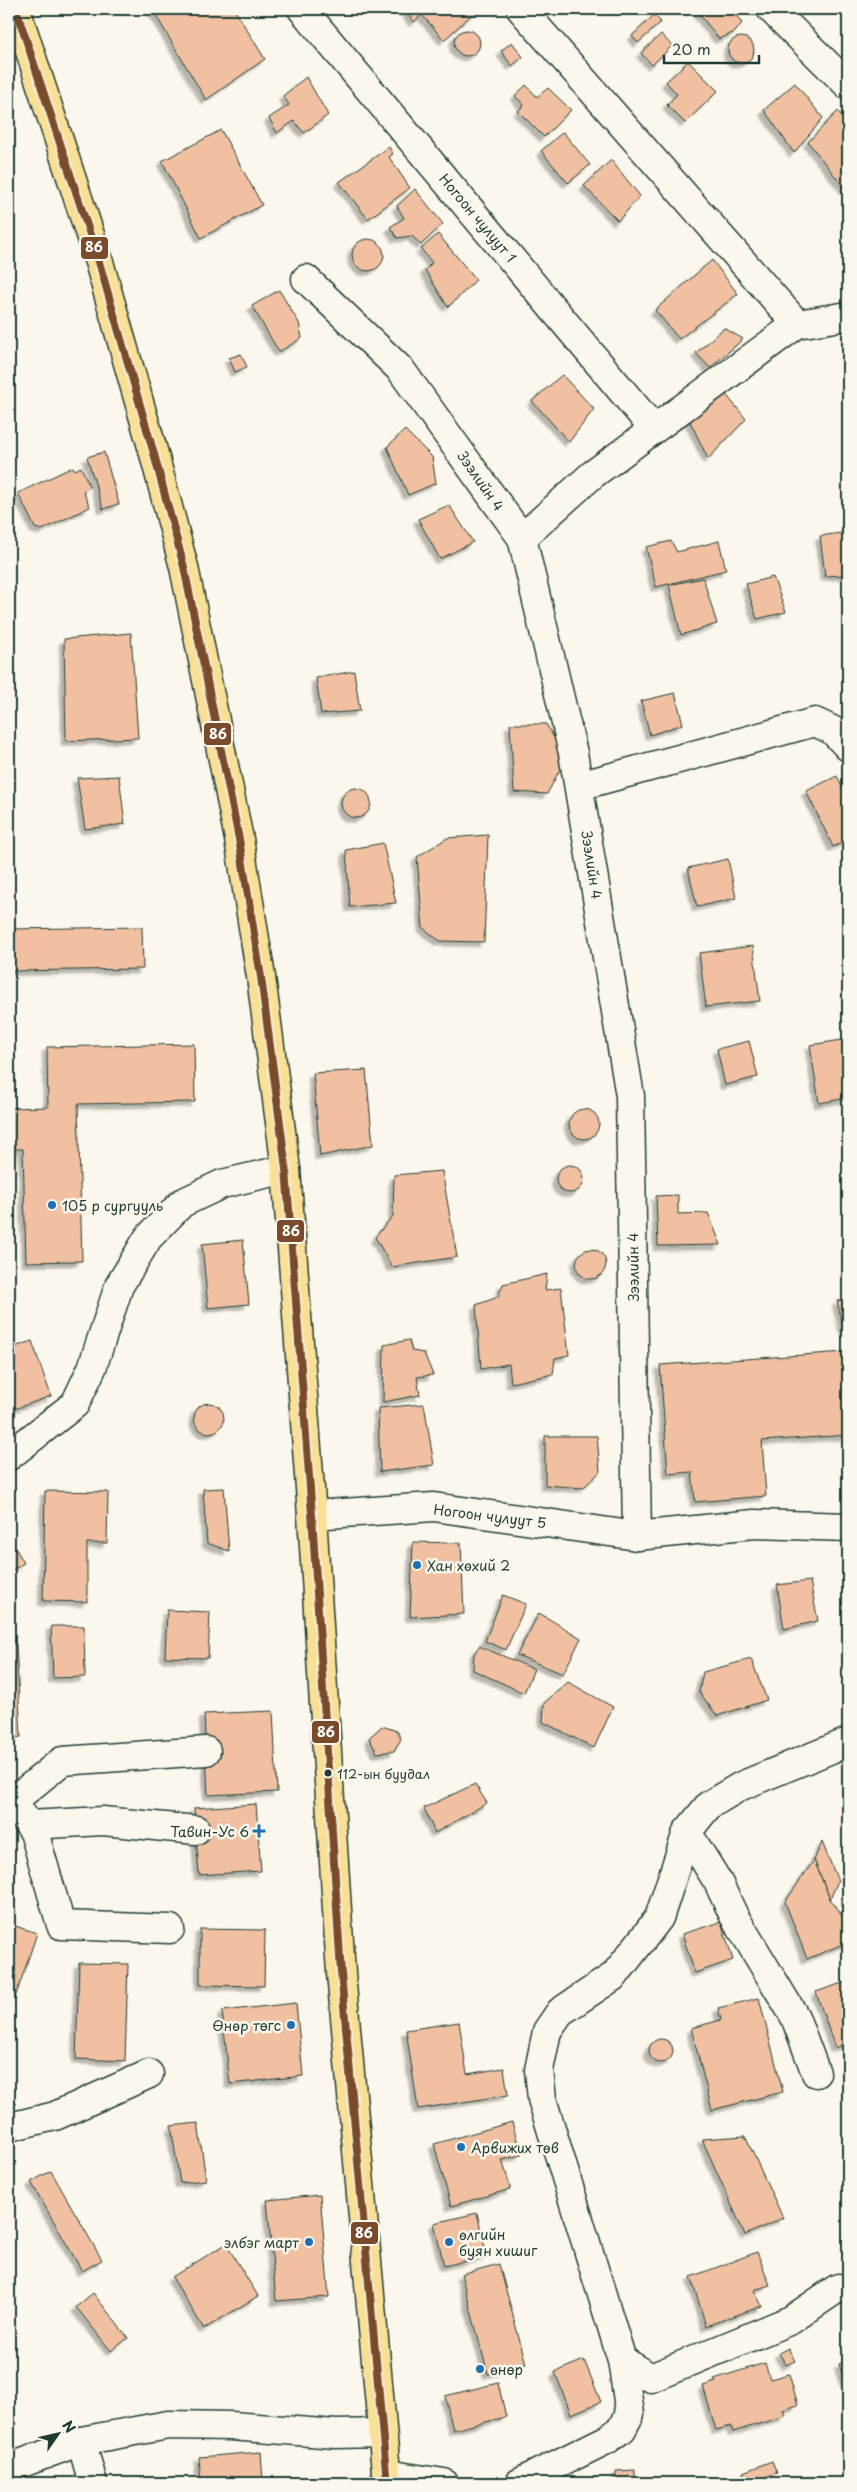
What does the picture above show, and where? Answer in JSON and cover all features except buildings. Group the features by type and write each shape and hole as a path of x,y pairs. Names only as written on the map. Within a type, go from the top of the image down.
{"main road":[{"path":"16,9 99,262 184,567 239,839 261,977 286,1169 312,1515 342,1973 386,2479"}],"street":[{"name":"Ногоон чулуут 1","path":"302,9 653,428"},
{"path":"521,9 797,324"},
{"path":"771,9 848,85"},
{"name":"Зээлийн 4","path":"306,279 402,370 522,538 579,786 630,1096 637,1536"},
{"path":"522,538 592,475 653,428 797,324 848,316"},
{"path":"579,786 815,722 832,730 848,747"},
{"path":"9,1456 75,1404 92,1368 119,1286 148,1238 182,1203 222,1184 286,1169"},
{"name":"Ногоон чулуут 5","path":"312,1515 434,1507 637,1536 754,1524 848,1527"},
{"path":"519,2483 608,2439 622,2429 630,2414 622,2360 542,2099 538,2070 547,2031 560,2012 614,1976 659,1918 687,1832 709,1805 741,1786 848,1742"},
{"path":"170,1929 61,1925 34,1832 11,1799 62,1761 206,1751"},
{"path":"29,1825 103,1821 196,1830"},
{"path":"687,1832 718,1882 734,1916 795,2016 816,2073"},
{"path":"9,2127 56,2116 149,2074"},
{"path":"622,2360 651,2378 791,2320 838,2288 848,2290"},
{"path":"9,2468 81,2441 168,2425 231,2426 336,2434 382,2433"},
{"path":"81,2441 93,2483"},
{"path":"386,2479 444,2483"}],"transit line":[{"name":"86","path":"16,9 99,262 184,567 239,839 261,977 286,1169 312,1515 341,1973 387,2483"}],"place":[{"name":"105 р сургууль","path":"52,1205"},
{"name":"Хан хөхий 2","path":"417,1565"},
{"name":"112-ын буудал","path":"328,1773"},
{"name":"Тавин-Ус 6","path":"259,1831"},
{"name":"Өнөр төгс","path":"291,2025"},
{"name":"Арвижих төв","path":"461,2147"},
{"name":"элбэг март","path":"309,2242"},
{"name":"өлгийн буян хишиг","path":"449,2242"},
{"name":"өнөр","path":"480,2369"}]}
